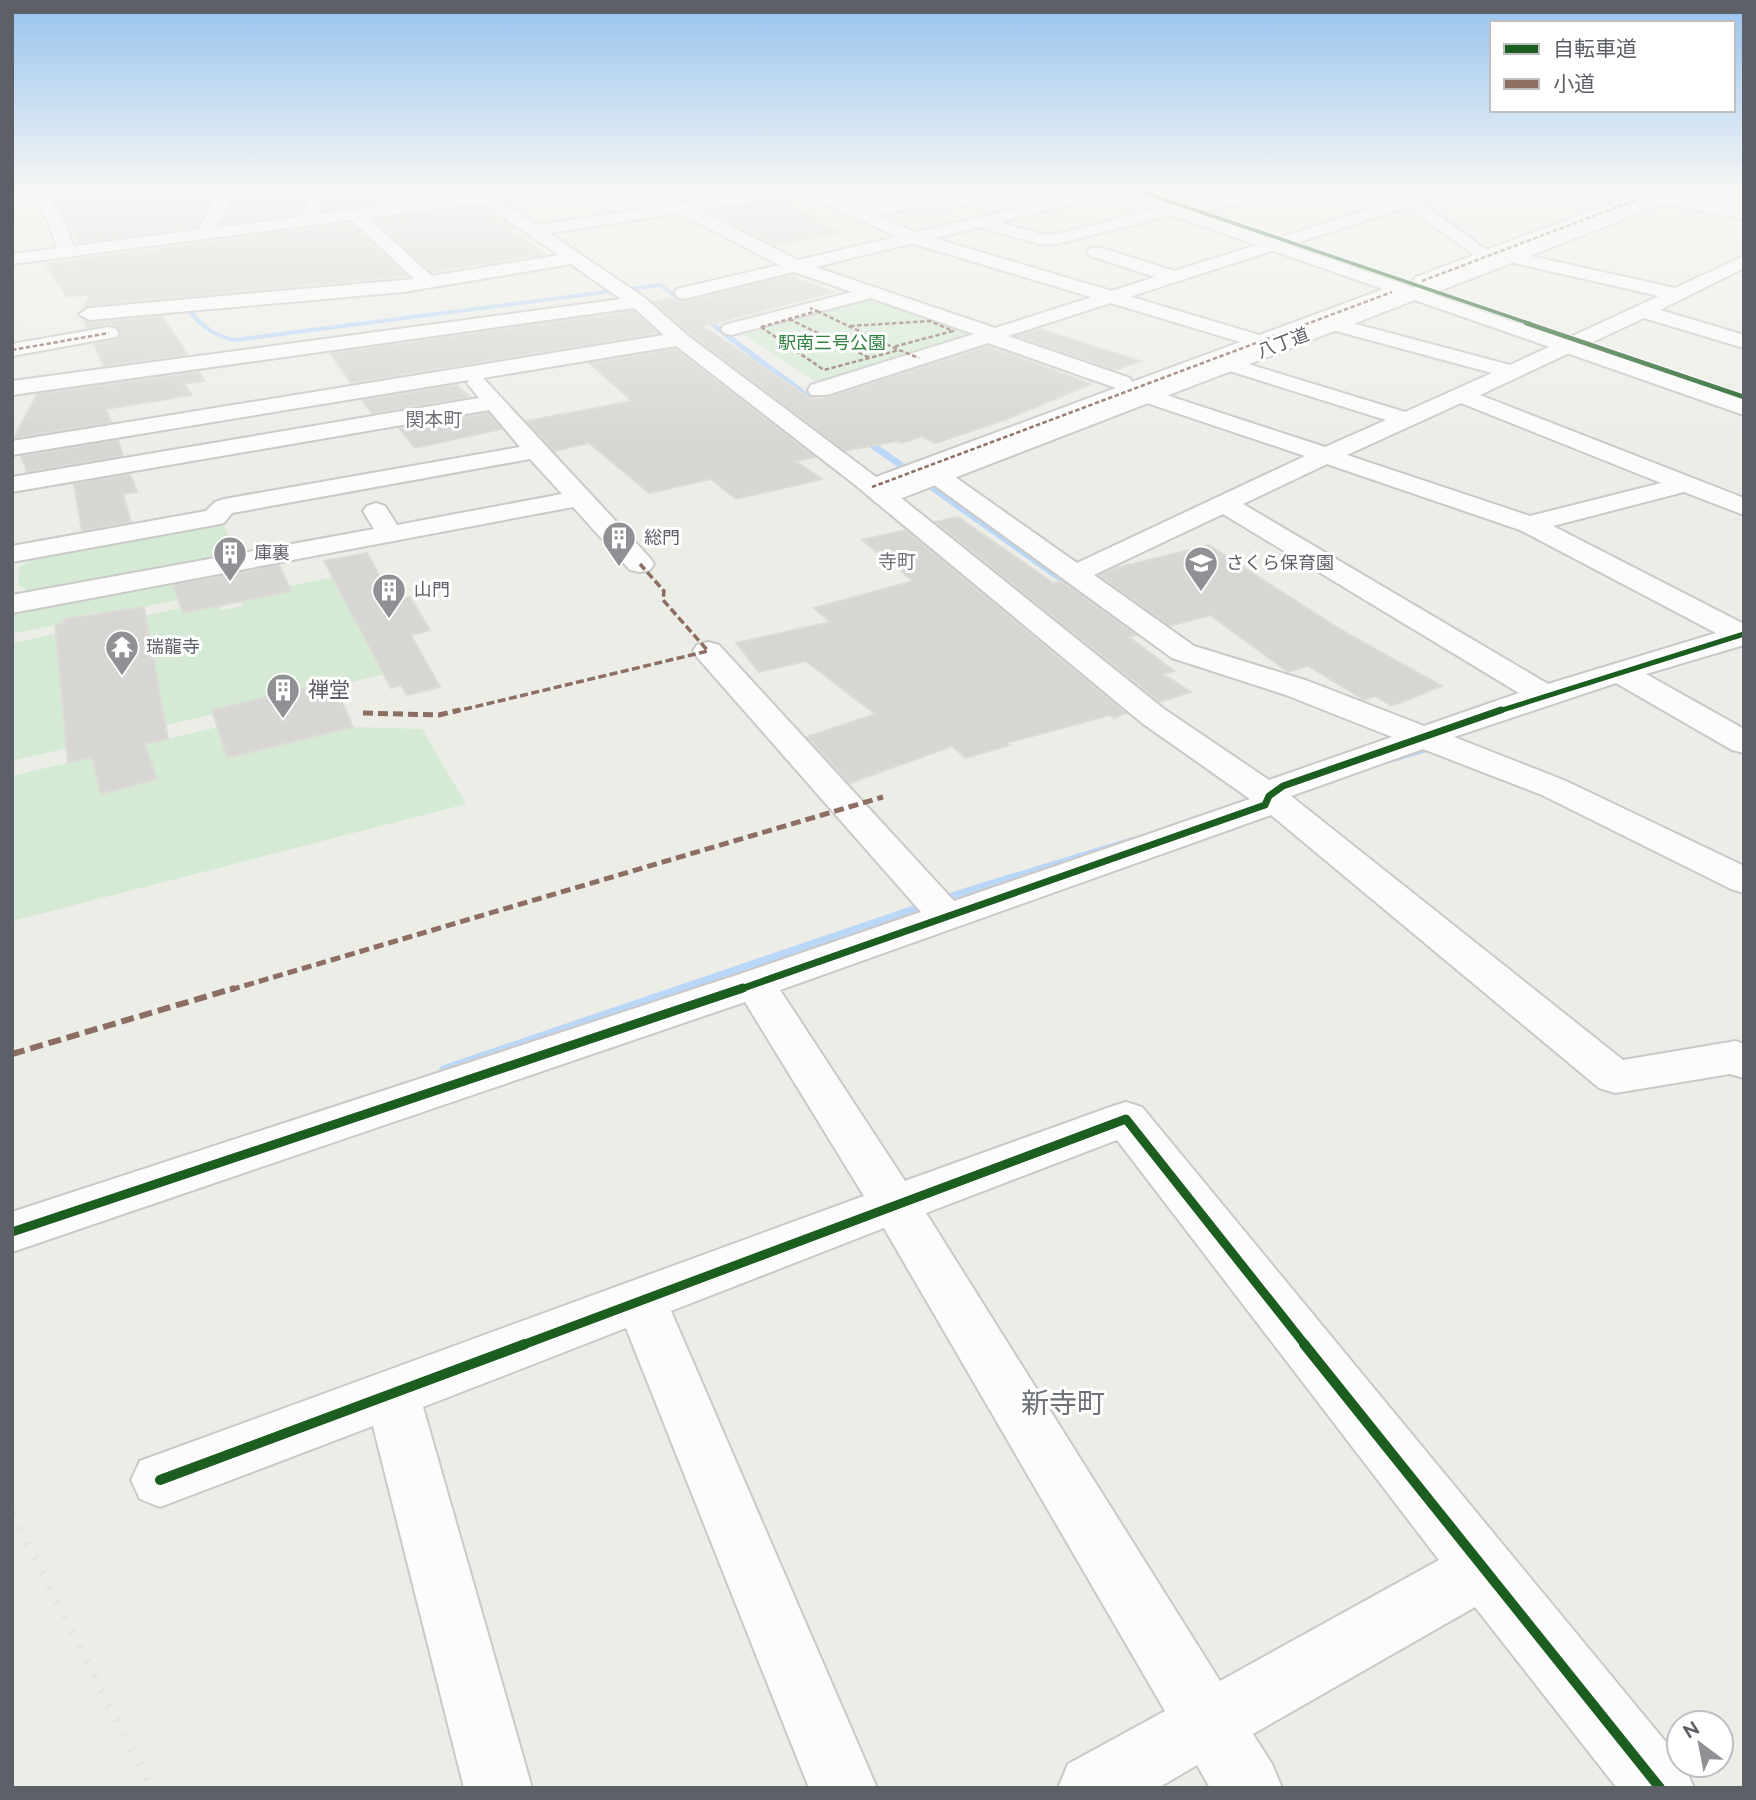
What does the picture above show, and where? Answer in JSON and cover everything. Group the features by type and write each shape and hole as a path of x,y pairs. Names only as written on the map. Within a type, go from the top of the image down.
{"street":[{"path":"420,275 427,281"},
{"path":"89,314 390,287 465,275"},
{"path":"599,275 638,302 680,338 873,488 1153,716 1269,796 1615,1077 1736,1057 1744,1062"},
{"path":"684,293 762,275"},
{"path":"819,275 1122,383"},
{"path":"1038,275 1276,346"},
{"path":"1168,275 1174,277"},
{"path":"819,390 1180,275"},
{"path":"1364,275 1392,286 1420,288 1744,408"},
{"name":"八丁道","path":"873,488 1122,383 1420,275"},
{"name":"八丁道","path":"873,488 939,477 1332,324 1420,288 1443,275"},
{"path":"1420,288 1454,275"},
{"path":"1618,275 1682,291"},
{"path":"1075,574 1405,419 1575,344 1715,275"},
{"path":"873,488 1392,286"},
{"path":"731,329 870,293"},
{"path":"12,388 638,302"},
{"path":"1642,311 1740,338"},
{"path":"1332,324 1511,372"},
{"path":"434,330 536,451 640,564"},
{"path":"12,350 109,333"},
{"path":"276,333 290,350"},
{"path":"12,449 680,338"},
{"path":"1575,344 1744,397"},
{"path":"1227,365 1405,419"},
{"path":"1468,392 1744,507"},
{"path":"1468,392 1744,491"},
{"path":"1146,395 1529,524 1743,635"},
{"path":"208,481 494,402"},
{"path":"12,485 208,481 358,483 536,451"},
{"path":"939,477 1183,652 1297,688 1554,788 1744,881"},
{"path":"12,554 215,517 208,481"},
{"path":"358,483 390,534"},
{"path":"1529,524 1687,484"},
{"path":"12,604 580,498"},
{"path":"1225,505 1544,695"},
{"path":"12,1232 755,984 1265,805 1269,796 1283,786 1544,695 1743,635"},
{"path":"708,651 946,916"},
{"path":"1620,671 1744,743"},
{"path":"755,984 894,1203 1248,1788"},
{"path":"160,1480 392,1395 894,1203 1126,1119 1482,1569 1660,1788"},
{"path":"641,1301 843,1788"},
{"path":"392,1395 498,1788"},
{"path":"1092,1788 1482,1569"}],"green space":[{"name":"駅南三号公園","path":"864,297 976,336 819,384 736,330"},
{"path":"224,525 238,558 61,589 30,591 18,585 19,567 30,560"},
{"path":"345,575 350,611 368,644 378,642 394,672 335,686 332,682 213,710 214,714 12,761 12,643 181,608 183,613 219,606 221,610 243,606 242,601 290,591 289,586","holes":["152,653 159,692 63,712 60,672"]},
{"path":"172,580 178,600 104,615 102,611 64,619 64,623 12,634 12,608"},
{"path":"218,727 228,758 353,727 422,729 466,804 13,921 12,776"}],"building":[{"path":"53,275 407,276 89,305 84,308 91,294 67,297"},
{"path":"789,276 833,292 703,326 811,399 828,397 988,346 1091,384 1007,419 936,443 921,436 903,443 896,441 845,451 689,333 654,302 671,299 685,302"},
{"path":"633,311 658,333 351,383 330,353"},
{"path":"162,316 188,355 104,366 94,344 116,340 121,331 110,324 87,328 83,319 89,323"},
{"path":"1040,329 1141,361 1115,370 1016,336"},
{"path":"675,349 815,457 795,461 822,479 736,499 711,479 649,493 589,443 554,451 527,421 632,401 589,363"},
{"path":"199,372 205,381 184,384 192,395 106,409 111,422 14,438 37,394"},
{"path":"456,385 471,397 372,413 362,400"},
{"path":"488,413 502,429 415,448 399,428"},
{"path":"118,440 123,456 27,472 21,456"},
{"path":"130,474 137,492 123,494 131,522 82,531 74,484"},
{"path":"958,517 1053,583 1061,581 1136,635 1129,637 1174,671 1163,674 1191,692 1160,702 935,522"},
{"path":"905,530 1126,713 1007,743 1010,745 966,758 952,746 850,783 807,737 875,714 806,661 759,672 736,643 830,622 814,608 913,581 862,540"},
{"path":"1209,545 1338,628 1442,686 1392,706 1375,696 1364,700 1308,666 1288,672 1210,615 1170,626 1099,575 1116,568"},
{"path":"367,553 393,601 410,597 430,630 411,635 440,687 407,695 401,685 391,688 324,561"},
{"name":"庫裏","path":"279,565 291,591 183,613 173,585"},
{"path":"144,607 168,739 145,744 157,779 101,794 92,757 68,763 55,625 64,623 63,619"},
{"name":"禅堂","path":"333,682 353,727 227,758 212,710"}],"waterway":[{"path":"188,309 208,330 234,340 661,285 816,403"},
{"path":"861,437 1132,629"},
{"path":"1380,763 1430,748"},
{"path":"446,1070 969,891 1132,840"}],"railway":[{"path":"12,335 68,275"},
{"path":"12,1513 151,1788"}],"marked path":[{"path":"1422,281 1438,275"},
{"path":"872,487 1392,292"},
{"path":"761,327 817,311 810,308"},
{"path":"817,311 899,350"},
{"path":"789,319 870,358"},
{"path":"850,326 930,321 953,331 893,347"},
{"path":"761,327 824,370 899,350 919,358"},
{"path":"12,350 109,333"},
{"path":"363,713 439,715 708,651 663,600 664,591 640,564"},
{"path":"12,1054 883,797"}],"cycle path":[{"path":"1386,275 1744,397"},
{"path":"12,1232 755,984 1265,805 1269,796 1283,786 1544,695 1744,634"},
{"path":"160,1480 1126,1119 1660,1788"}],"place":[{"name":"総門","path":"619,568"},
{"name":"庫裏","path":"230,583"},
{"name":"さくら保育園","path":"1201,593"},
{"name":"山門","path":"389,620"},
{"name":"瑞龍寺","path":"122,677"},
{"name":"禅堂","path":"283,720"}],"district":[{"name":"関本町","path":"434,419"},
{"name":"寺町","path":"897,561"},
{"name":"新寺町","path":"1063,1403"}]}
